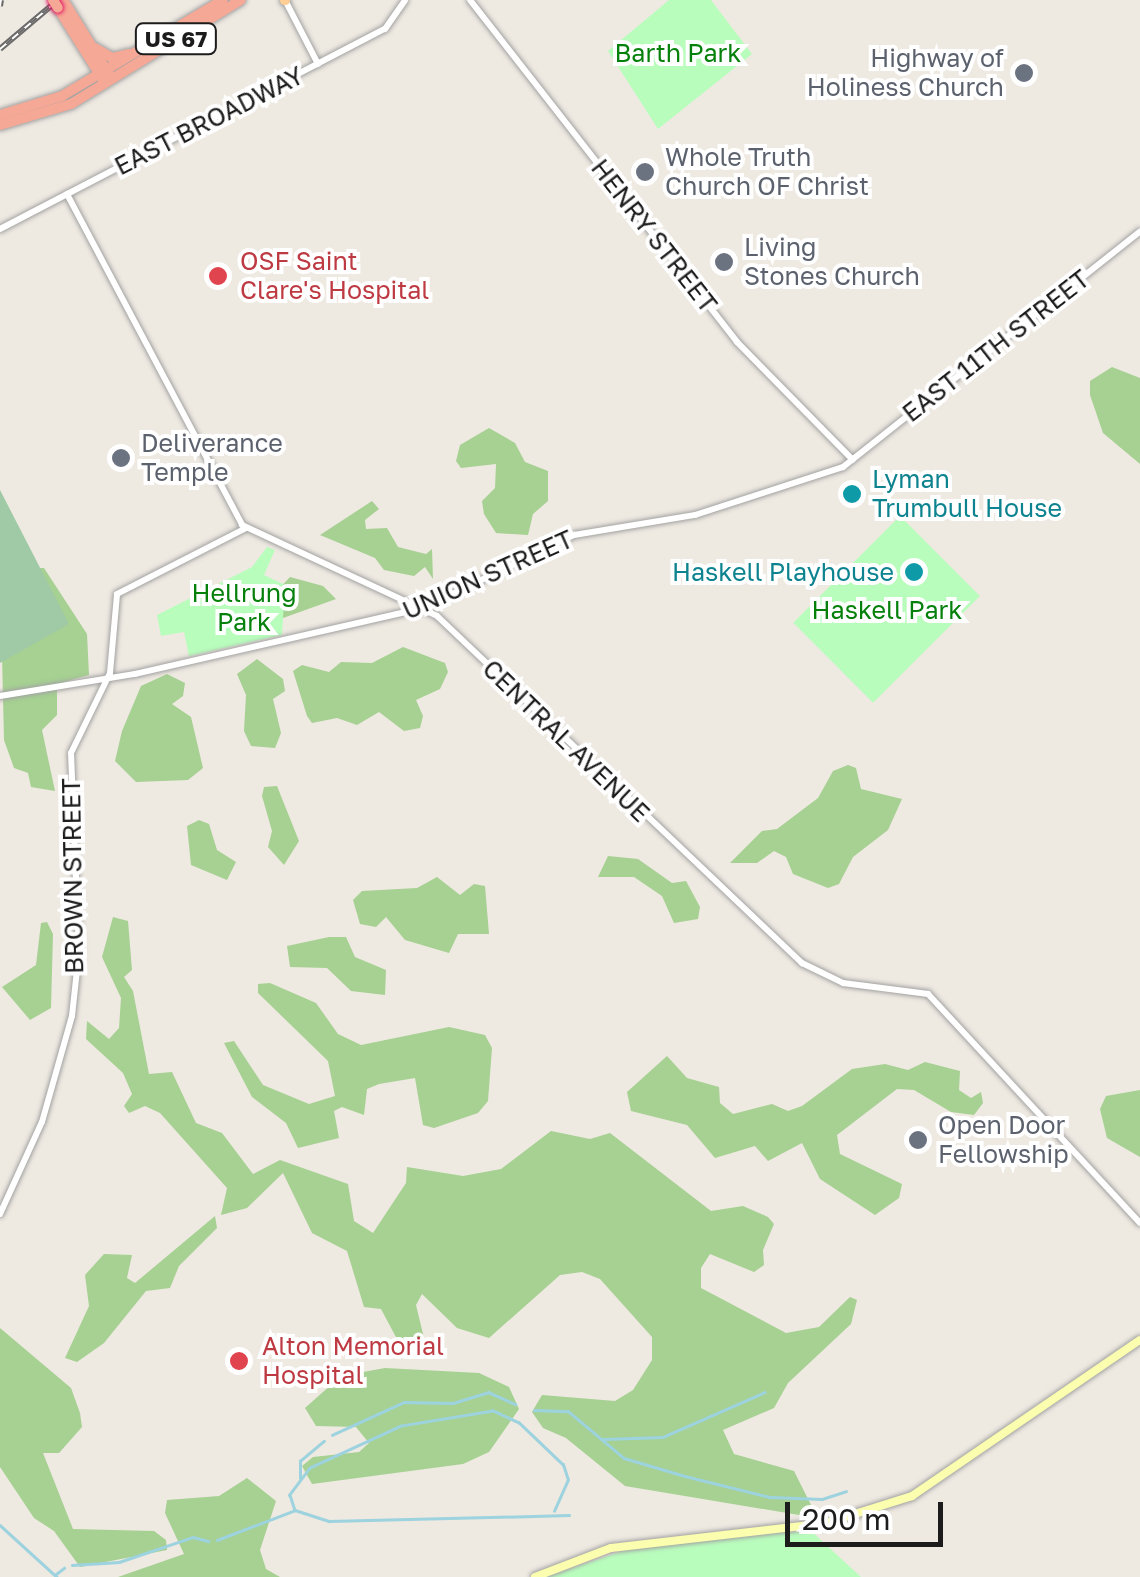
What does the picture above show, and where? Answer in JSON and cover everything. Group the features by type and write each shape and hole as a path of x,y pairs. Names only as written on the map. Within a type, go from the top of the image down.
{"highway":[{"path":"53,0 79,34"},
{"path":"63,0 106,77"},
{"name":"US 67","path":"86,47 112,58 136,53 223,0"},
{"name":"US 67","path":"106,77 241,0"},
{"path":"76,89 86,70 86,47"},
{"path":"0,126 56,110 136,53"},
{"path":"0,116 106,77"}],"main road":[{"path":"535,1577 611,1548 826,1523 912,1496 1140,1340"}],"street":[{"path":"285,0 318,64"},
{"name":"EAST BROADWAY","path":"0,229 385,29 406,0"},
{"name":"HENRY STREET","path":"470,0 724,326 852,460"},
{"path":"67,194 246,528"},
{"name":"EAST 11TH STREET","path":"852,460 1140,232"},
{"name":"UNION STREET","path":"0,696 108,679 424,608 574,536 694,515 852,460"},
{"name":"BROWN STREET","path":"0,1214 44,1116 72,1016 79,952 72,754 108,679 117,594 246,528"},
{"name":"CENTRAL AVENUE","path":"246,528 424,608 791,955 842,983 928,994 1140,1223"}],"green space":[{"name":"Barth Park","path":"669,0 711,0 752,54 658,129 608,51"},
{"path":"1112,367 1140,378 1140,464 1103,433 1090,395 1090,381"},
{"path":"489,428 515,443 525,462 548,471 548,501 533,514 528,535 496,533 484,514 482,501 495,488 496,464 461,468 456,461 460,445"},
{"path":"0,490 69,624 0,663"},
{"path":"372,501 379,509 365,520 366,529 387,528 398,547 426,554 432,549 433,579 425,567 414,576 384,570 375,558 320,535"},
{"name":"Haskell Park","path":"900,516 980,596 873,703 793,623"},
{"name":"Hellrung Park","path":"267,547 275,550 264,575 285,585 282,635 189,656 184,632 161,636 157,615 252,567"},
{"path":"0,568 44,568 87,634 89,675 57,684 57,715 42,730 55,791 31,787 28,773 14,768 4,740"},
{"path":"290,577 323,586 336,599 283,618 275,614 276,592"},
{"path":"403,647 445,663 448,672 440,689 416,700 423,716 420,728 404,731 379,712 357,725 337,718 312,723 293,671 302,665 329,672 341,662 372,663"},
{"path":"257,659 283,679 285,691 273,699 281,733 275,748 251,746 244,731 246,695 237,674"},
{"path":"167,674 185,683 183,696 172,704 191,717 203,768 188,780 136,782 115,761 122,731 141,686"},
{"path":"848,765 856,768 861,789 902,799 888,830 853,857 839,884 828,888 793,874 786,857 774,851 757,863 730,863 762,831 777,829 818,798 833,771"},
{"path":"277,786 299,841 284,865 268,847 272,831 262,796 264,787"},
{"path":"199,820 209,824 217,850 236,862 227,880 191,865 187,826"},
{"path":"608,856 638,859 672,883 686,881 700,907 698,919 674,923 662,896 634,877 598,877"},
{"path":"437,877 460,895 474,884 485,886 489,934 458,934 449,953 405,940 386,917 376,927 360,924 353,900 362,891 417,888"},
{"path":"113,917 128,921 132,970 124,977 133,991 149,1074 172,1072 196,1123 222,1133 253,1174 280,1160 348,1184 354,1221 373,1233 406,1183 407,1167 463,1176 501,1169 551,1131 590,1139 610,1133 711,1211 743,1206 768,1217 774,1224 763,1250 764,1265 754,1272 710,1254 701,1268 701,1288 786,1333 819,1327 850,1297 857,1300 851,1324 788,1383 774,1408 723,1430 734,1454 794,1471 811,1505 805,1516 625,1486 566,1438 543,1428 532,1412 542,1395 615,1401 633,1390 652,1360 652,1337 600,1279 582,1272 560,1275 489,1338 457,1328 422,1294 416,1305 424,1338 417,1345 398,1341 381,1309 364,1307 347,1251 312,1233 283,1173 247,1208 221,1215 227,1188 160,1113 145,1106 129,1113 124,1106 132,1094 123,1073 86,1039 87,1021 109,1039 119,1028 121,998 102,957"},
{"path":"47,922 53,934 51,1008 30,1020 2,987 36,965 41,923"},
{"path":"346,937 355,957 386,970 385,995 351,991 327,968 290,967 287,946"},
{"path":"270,983 316,1003 338,1034 361,1045 449,1027 485,1035 492,1048 488,1101 478,1113 434,1128 423,1125 415,1078 379,1084 367,1089 364,1115 342,1107 334,1111 339,1138 298,1148 286,1123 252,1097 224,1043 234,1041 263,1085 309,1104 335,1096 328,1061 258,993 258,984"},
{"path":"667,1056 687,1078 719,1087 720,1103 733,1114 772,1104 788,1111 802,1106 852,1069 885,1064 908,1070 925,1062 960,1071 959,1090 971,1098 981,1092 983,1103 974,1115 951,1112 914,1090 897,1089 837,1135 840,1154 902,1184 899,1198 875,1215 820,1179 802,1143 768,1161 755,1146 715,1158 687,1125 631,1111 627,1092"},
{"path":"1140,1090 1140,1157 1107,1138 1100,1109 1106,1096"},
{"path":"215,1216 217,1228 179,1266 170,1288 146,1291 104,1343 77,1362 65,1358 89,1306 85,1275 104,1254 132,1255 127,1278 135,1283"},
{"path":"0,1328 71,1388 82,1427 59,1453 43,1453 73,1529 154,1531 166,1540 167,1550 80,1567 54,1531 34,1518 0,1467"},
{"path":"385,1368 479,1373 509,1387 519,1409 489,1452 463,1464 312,1484 302,1466 313,1457 359,1452 369,1443 356,1427 316,1426 305,1408 341,1376"},
{"path":"247,1478 276,1501 260,1550 266,1569 280,1577 118,1577 184,1554 165,1513 167,1500 219,1496"},
{"path":"810,1530 861,1577 546,1577 631,1548"}],"waterway":[{"path":"332,1435 404,1402 453,1403 488,1392 515,1404"},
{"path":"603,1439 663,1437 765,1392"},
{"path":"534,1410 568,1411 624,1458 685,1476 770,1497 822,1499 846,1491"},
{"path":"554,1511 568,1480 563,1465 519,1423 493,1411 401,1426 310,1468 290,1495 295,1510 329,1521 569,1515"},
{"path":"300,1478 300,1461 324,1441"},
{"path":"217,1540 293,1511"},
{"path":"0,1525 57,1577"},
{"path":"72,1565 119,1562 193,1537 208,1541"},
{"path":"56,1574 64,1568"}],"railway":[{"path":"0,6 1,0"},
{"path":"0,49 58,0"}],"place":[{"name":"Highway of Holiness Church","path":"1024,73"},
{"name":"Whole Truth Church OF Christ","path":"645,172"},
{"name":"Living Stones Church","path":"724,262"},
{"name":"OSF Saint Clare's Hospital","path":"218,276"},
{"name":"Deliverance Temple","path":"121,458"},
{"name":"Lyman Trumbull House","path":"852,494"},
{"name":"Haskell Playhouse","path":"914,572"},
{"name":"Open Door Fellowship","path":"918,1140"},
{"name":"Alton Memorial Hospital","path":"239,1361"}]}
